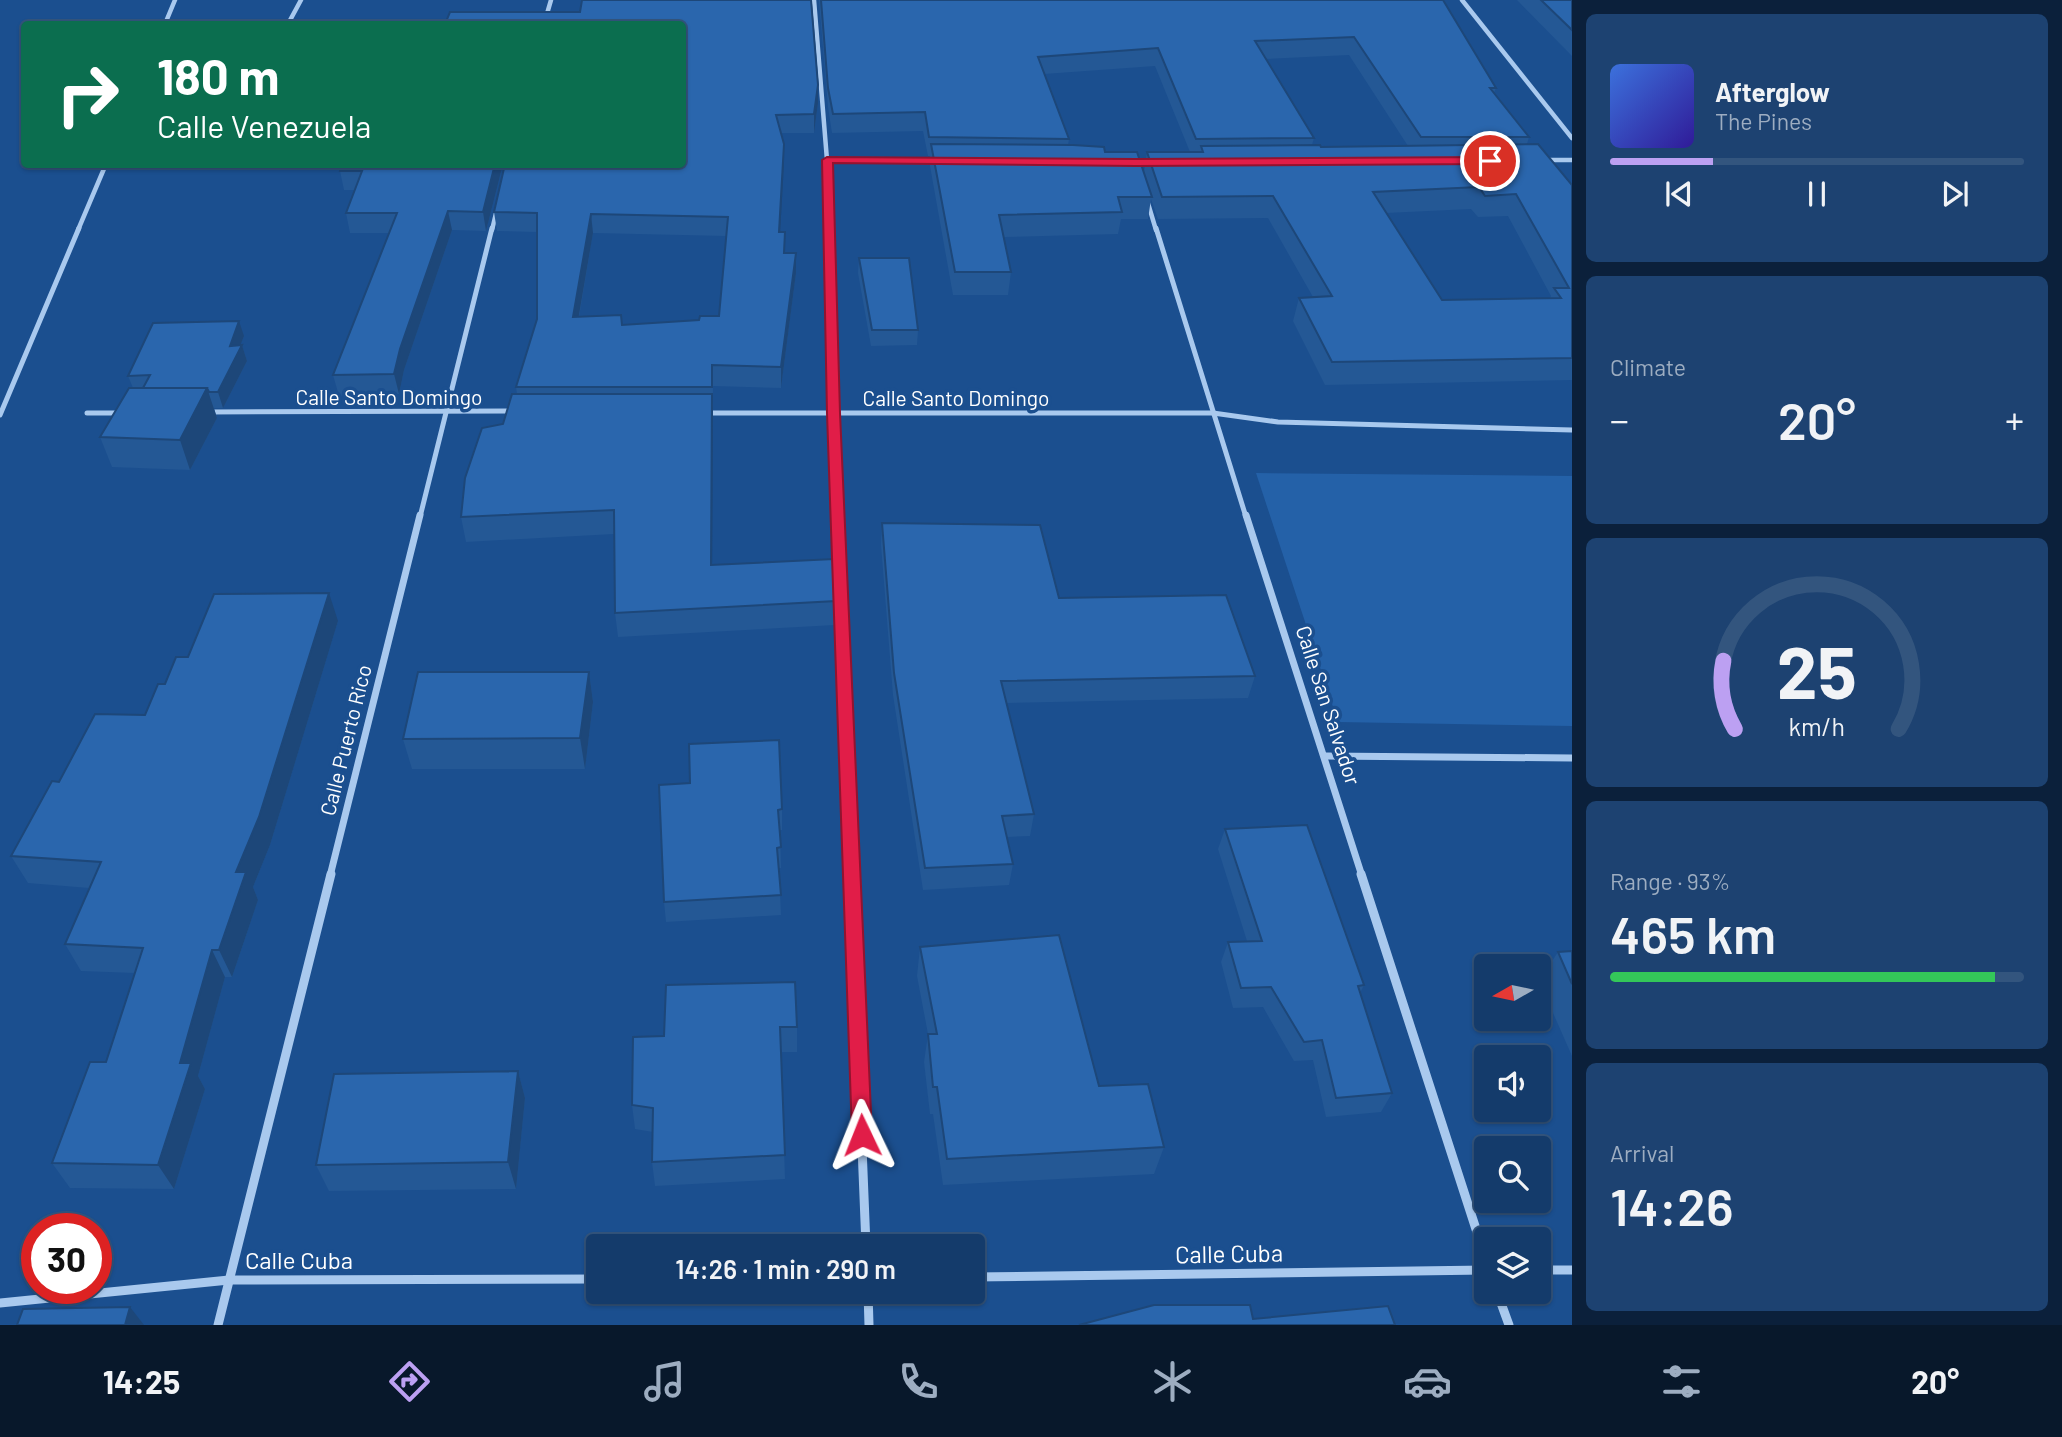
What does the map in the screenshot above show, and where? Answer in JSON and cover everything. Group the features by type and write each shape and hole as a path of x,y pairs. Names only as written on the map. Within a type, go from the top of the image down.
{"street":[{"path":"166,21 176,0"},
{"path":"290,21 301,0"},
{"path":"545,21 551,0"},
{"path":"814,0 827,160 833,413 866,1234"},
{"path":"1462,0 1572,138"},
{"path":"827,160 948,161"},
{"path":"1531,160 1572,160"},
{"path":"0,415 104,168"},
{"name":"Calle San Salvador","path":"1144,189 1213,413 1326,756 1476,1227"},
{"name":"Calle Puerto Rico","path":"218,1325 498,203"},
{"name":"Calle Santo Domingo","path":"197,412 528,411"},
{"name":"Calle Santo Domingo","path":"695,412 1213,413 1278,422 1572,430"},
{"path":"87,413 128,413"},
{"path":"1326,756 1572,758"},
{"name":"Calle Cuba","path":"985,1277 1474,1270"},
{"path":"1551,1270 1572,1270"},
{"name":"Calle Cuba","path":"0,1303 229,1280 586,1279"},
{"path":"868,1304 869,1325"},
{"path":"1501,1304 1509,1325"}],"shaded area":[{"path":"1256,473 1572,476 1572,726 1338,722"}],"building":[{"path":"582,0 811,0 818,85 814,114 776,115 784,144 779,232 785,232 784,253 796,253 781,367 712,365 712,387 516,387 537,319 537,213 494,212 504,168 686,168 686,21 446,21 450,12 580,12","holes":["591,214 728,217 719,316 700,316 699,320 622,325 621,315 573,317"]},
{"path":"821,0 1443,0 1496,88 1490,88 1529,137 1421,137 1354,37 1255,41 1314,138 1196,139 1158,48 1038,57 1069,139 929,137 925,112 833,114 828,88"},
{"path":"1541,0 1572,0 1572,30"},
{"path":"931,144 1073,145 1104,147 1105,152 1137,152 1152,197 1118,197 1122,212 999,215 1011,272 955,272"},
{"path":"1538,144 1572,185 1572,358 1332,362 1299,298 1332,296 1273,196 1162,197 1147,152 1203,152 1201,146","holes":["1479,187 1485,196 1516,194 1569,288 1554,288 1561,298 1442,300 1373,192"]},
{"path":"341,168 494,168 483,212 448,211 400,349 394,374 333,375 397,213 346,213 362,171 340,171"},
{"path":"859,258 909,258 918,330 872,330"},
{"path":"239,321 230,346 242,345 218,392 209,392 207,388 143,388 150,375 128,376 153,323"},
{"path":"129,388 207,388 180,440 100,437"},
{"path":"512,394 712,394 711,565 834,559 836,601 615,613 614,510 461,517 465,478 482,428 503,424"},
{"path":"882,523 1040,525 1059,598 1226,595 1255,676 1001,681 1034,814 1002,816 1013,864 925,868 894,673"},
{"path":"329,593 259,817 236,872 246,872 219,950 212,950 180,1063 191,1063 158,1165 52,1163 90,1062 106,1062 143,948 65,944 101,862 11,856 52,781 59,782 95,714 145,715 158,684 165,684 176,657 188,657 214,594"},
{"path":"418,672 589,672 580,738 403,739"},
{"path":"779,740 782,809 778,810 781,847 777,848 781,895 664,902 659,785 690,783 689,744"},
{"path":"1307,825 1364,985 1358,986 1392,1093 1336,1098 1322,1040 1304,1042 1271,987 1241,988 1228,942 1262,941 1225,829"},
{"path":"1059,935 1099,1086 1148,1084 1164,1147 947,1159 937,1087 933,1087 928,1034 937,1034 920,947"},
{"path":"1572,951 1572,984 1558,952"},
{"path":"795,982 797,1027 780,1027 785,1155 652,1162 653,1108 632,1105 633,1037 664,1036 666,985"},
{"path":"518,1071 508,1162 316,1165 334,1074"},
{"path":"1154,1305 1250,1305 1253,1319 1388,1306 1395,1325 1079,1325"},
{"path":"130,1307 125,1325 17,1325 23,1309"}],"route":[{"path":"862,1135 833,413 827,160 1136,163 1490,161"}]}
